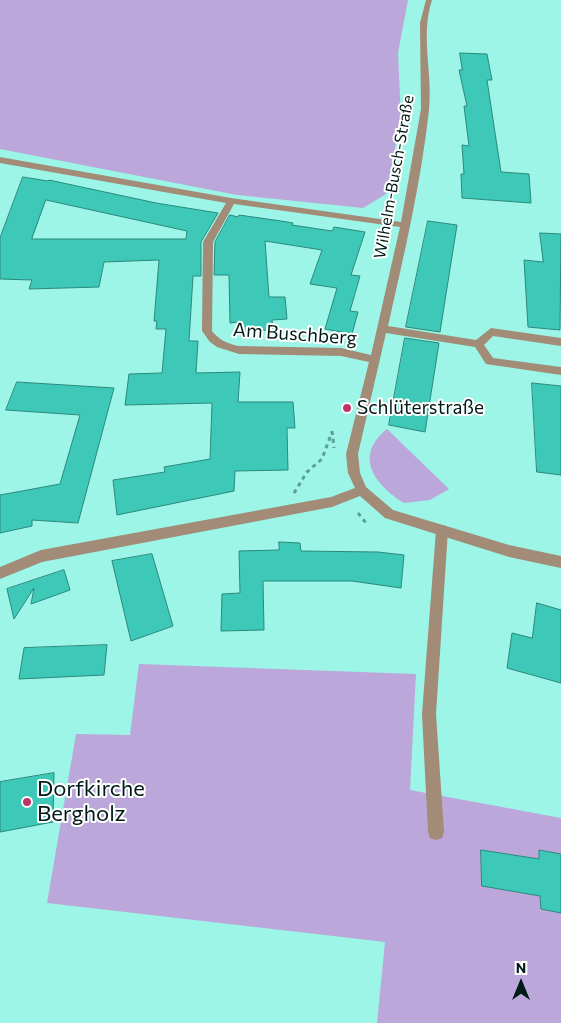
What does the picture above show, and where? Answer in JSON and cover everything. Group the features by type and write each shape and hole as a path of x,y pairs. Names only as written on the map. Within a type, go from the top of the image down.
{"street":[{"name":"Wilhelm-Busch-Straße","path":"362,490 354,473 352,454 405,225 426,107 424,21 429,0"},
{"path":"0,160 231,200 405,225"},
{"name":"Am Buschberg","path":"231,200 208,242 207,331 213,341 225,347 239,350 341,352 373,359"},
{"path":"381,329 478,344 490,361 561,372"},
{"path":"478,344 491,332 561,342"},
{"path":"0,573 41,556 332,502 362,490 388,514 509,552 561,562"},
{"path":"436,832 429,714 442,530"}],"path":[{"path":"293,496 297,486 307,472 322,459 332,431"}],"shaded area":[{"path":"0,0 408,0 398,53 401,118 386,194 363,208 237,195 0,149"},
{"path":"387,429 449,489 430,500 404,503 384,488 372,469 370,460 371,449 377,439"},
{"path":"139,664 416,674 410,790 561,818 561,1023 377,1023 385,942 47,903 76,734 130,735"}],"building":[{"path":"460,53 487,54 492,80 487,80 501,172 529,174 531,203 462,198 461,174 464,174 462,145 469,146 464,106 467,106 459,70 462,70"},
{"path":"23,177 49,180 156,203 218,213 201,242 201,276 193,276 189,341 198,341 196,373 240,372 238,402 293,402 295,428 287,428 288,470 235,471 234,491 117,515 113,480 165,472 164,467 210,459 212,403 125,405 129,374 162,373 166,329 156,329 157,321 154,321 159,260 104,262 99,287 29,289 32,280 0,279 0,238","holes":["46,200 187,231 186,239 32,239"]},
{"path":"230,215 281,221 293,223 292,225 332,231 334,227 365,232 351,275 360,276 350,311 358,312 352,334 325,329 337,288 310,284 322,250 265,241 269,297 285,297 287,319 272,320 273,330 240,331 239,322 230,323 229,275 214,275 215,242"},
{"path":"428,221 457,225 440,332 406,327"},
{"path":"540,233 561,234 560,330 528,327 524,260 543,262"},
{"path":"405,338 439,343 425,432 389,425"},
{"path":"17,382 114,388 78,523 32,520 32,526 0,533 0,495 60,484 80,415 6,410"},
{"path":"532,383 561,386 561,475 537,472"},
{"path":"279,542 300,543 301,551 378,552 404,555 401,588 352,581 263,581 264,630 221,631 222,594 240,593 239,551 279,550"},
{"path":"152,554 173,626 131,641 112,561"},
{"path":"64,570 70,590 31,604 34,588 14,619 7,589"},
{"path":"537,603 561,610 561,683 507,668 512,633 532,638"},
{"path":"107,645 104,675 19,679 24,648"},
{"name":"Dorfkirche Bergholz","path":"54,773 53,822 0,832 0,782"},
{"path":"481,850 539,859 539,850 561,854 561,913 541,909 540,896 482,886"}],"place":[{"name":"Schlüterstraße","path":"347,408"},
{"name":"Dorfkirche Bergholz","path":"27,802"}]}
